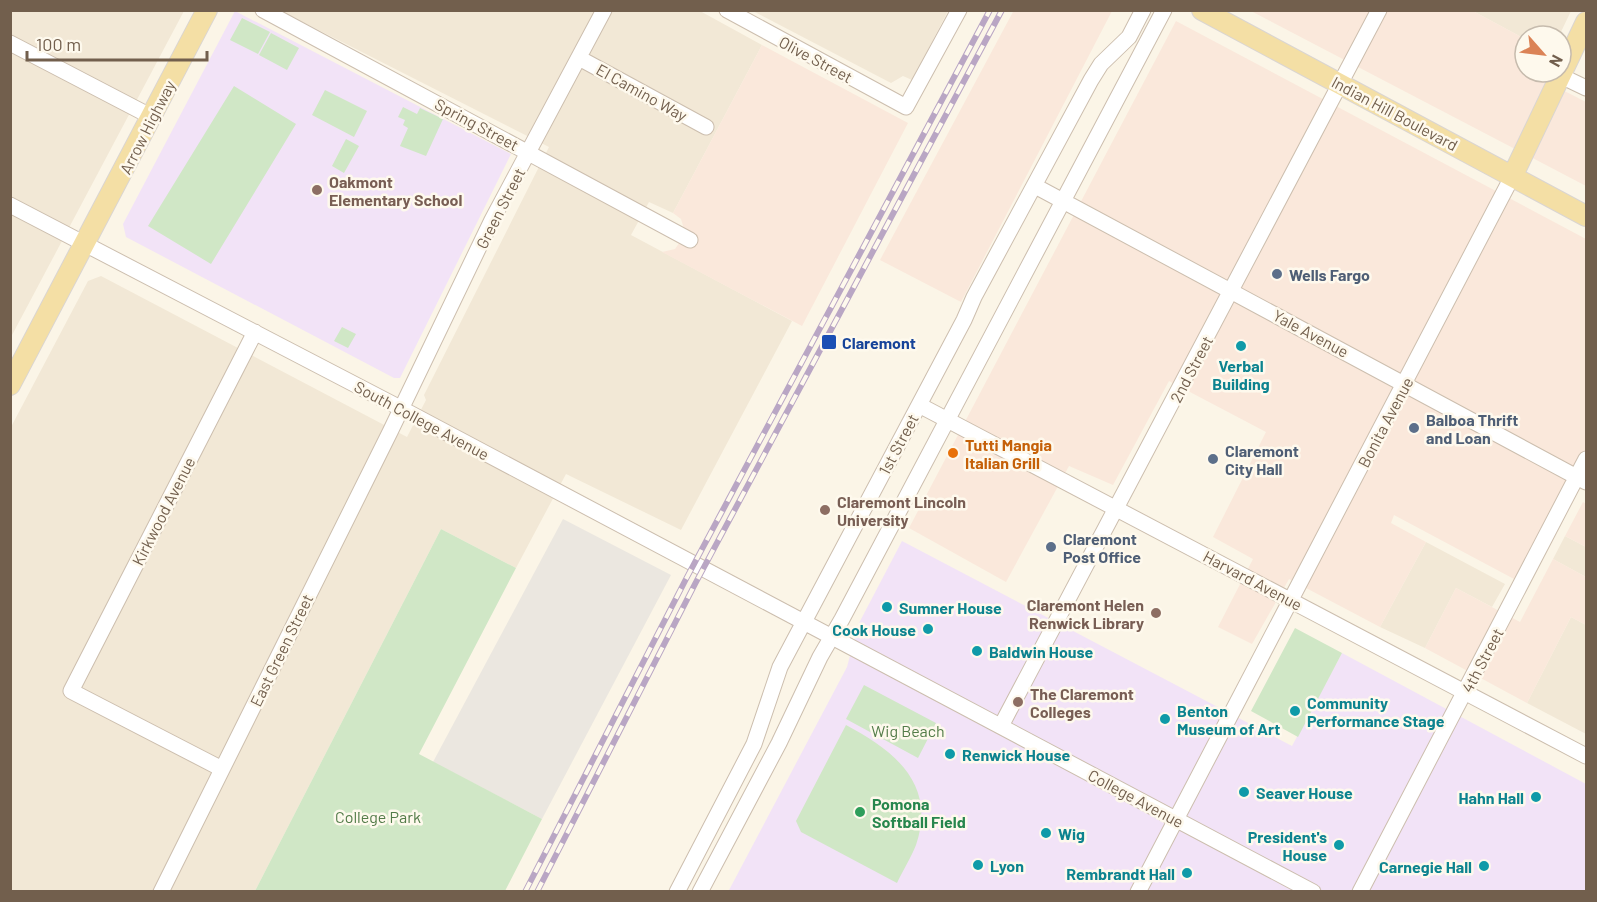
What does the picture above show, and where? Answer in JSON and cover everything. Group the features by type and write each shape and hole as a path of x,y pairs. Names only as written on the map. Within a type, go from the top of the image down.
{"main road":[{"name":"Arrow Highway","path":"10,385 207,10"},
{"name":"Indian Hill Boulevard","path":"1203,10 1587,216"},
{"name":"Bonita Avenue","path":"1573,51 1587,22"},
{"name":"Bonita Avenue","path":"1512,175 1557,84"}],"street":[{"name":"Spring Street","path":"263,10 529,151 690,240"},
{"name":"Green Street","path":"402,409 529,151 604,10"},
{"name":"Olive Street","path":"727,10 906,107 959,10"},
{"name":"1st Street","path":"677,891 754,744 780,667 1090,80 1101,64 1129,37 1143,10"},
{"name":"1st Street","path":"700,891 1164,10"},
{"name":"2nd Street","path":"1001,726 1379,10"},
{"path":"10,43 152,117"},
{"name":"El Camino Way","path":"579,58 706,127"},
{"path":"1573,82 1587,88"},
{"name":"Bonita Avenue","path":"1138,891 1512,175"},
{"name":"Yale Avenue","path":"1035,186 1062,203 1405,383 1582,480"},
{"name":"South College Avenue","path":"10,205 832,637"},
{"name":"Kirkwood Avenue","path":"222,770 71,691 255,332"},
{"name":"Harvard Avenue","path":"919,405 1587,756"},
{"name":"East Green Street","path":"161,891 402,409"},
{"name":"4th Street","path":"1360,891 1464,693 1582,480 1587,459"},
{"name":"College Avenue","path":"832,637 1313,891"}],"shaded area":[{"path":"948,10 912,80 903,76 891,83 753,11"},
{"path":"1014,10 1112,11 961,302 880,260"},
{"path":"11,11 184,11 11,337"},
{"name":"Oakmont Elementary School","path":"235,11 511,154 400,378 394,378 126,237 123,224"},
{"path":"281,11 700,11 762,45 673,213 649,202 631,235 792,321 681,530 566,474 516,568 441,529 255,891 11,892 11,427 88,281 101,276 407,437 426,400 424,395 549,147"},
{"path":"1251,11 1473,11 1513,33 1513,84 1551,84 1586,102 1586,186"},
{"path":"1473,11 1571,11 1565,24 1513,24 1513,33"},
{"path":"1176,21 1586,239 1586,459 1580,457 1514,579 1394,515 1391,523 1426,542 1380,627 1289,579 1252,644 1218,627 1253,559 1213,537 1266,432 1169,381 1113,485 1069,466 1006,582 909,528"},
{"path":"762,45 908,123 802,326 662,252 675,249 682,239 684,229 681,219 673,213"},
{"path":"1583,502 1586,504 1586,547 1565,536"},
{"path":"563,519 671,575 542,819 433,762"},
{"path":"1565,536 1586,547 1586,577 1553,559"},
{"name":"The Claremont Colleges","path":"902,541 1292,746 1342,653 1586,784 1586,891 728,892 847,667 858,625"},
{"path":"1426,542 1505,584 1492,607 1456,588 1425,648 1380,627"},
{"path":"1553,559 1586,577 1586,625 1571,617 1527,703 1425,648 1456,588 1520,622"},
{"path":"1571,617 1586,625 1586,734 1527,703"}],"green space":[{"path":"242,18 270,32 258,54 230,40"},
{"path":"271,33 299,48 287,70 259,55"},
{"path":"234,86 296,124 211,264 148,226"},
{"path":"325,90 367,111 354,137 312,115"},
{"path":"403,107 417,114 420,108 443,119 426,156 400,146 408,128 403,125 405,120 398,117"},
{"path":"346,139 359,146 344,173 332,166"},
{"path":"342,327 356,334 348,348 334,341"},
{"name":"College Park","path":"441,529 516,568 419,754 542,819 505,891 255,891"},
{"path":"1295,628 1342,653 1298,737 1251,711"},
{"name":"Wig Beach","path":"864,685 936,723 918,758 846,719"},
{"name":"Pomona Softball Field","path":"846,725 880,746 894,758 906,771 915,786 921,804 921,823 916,845 897,883 801,832 796,821"}],"railway":[{"path":"525,892 686,579 990,10"},
{"path":"537,892 695,584 1002,10"}],"place":[{"name":"Oakmont Elementary School","path":"317,190"},
{"name":"Wells Fargo","path":"1277,274"},
{"name":"Claremont","path":"829,342"},
{"name":"Verbal Building","path":"1241,346"},
{"name":"Balboa Thrift and Loan","path":"1414,428"},
{"name":"Tutti Mangia Italian Grill","path":"953,453"},
{"name":"Claremont City Hall","path":"1213,459"},
{"name":"Claremont Lincoln University","path":"825,510"},
{"name":"Claremont Post Office","path":"1051,547"},
{"name":"Sumner House","path":"887,607"},
{"name":"Claremont Helen Renwick Library","path":"1156,613"},
{"name":"Cook House","path":"928,629"},
{"name":"Baldwin House","path":"977,651"},
{"name":"The Claremont Colleges","path":"1018,702"},
{"name":"Community Performance Stage","path":"1295,711"},
{"name":"Benton Museum of Art","path":"1165,719"},
{"name":"Renwick House","path":"950,754"},
{"name":"Seaver House","path":"1244,792"},
{"name":"Hahn Hall","path":"1536,797"},
{"name":"Pomona Softball Field","path":"860,812"},
{"name":"Wig","path":"1046,833"},
{"name":"President's House","path":"1339,845"},
{"name":"Lyon","path":"978,865"},
{"name":"Carnegie Hall","path":"1484,866"},
{"name":"Rembrandt Hall","path":"1187,873"}]}
